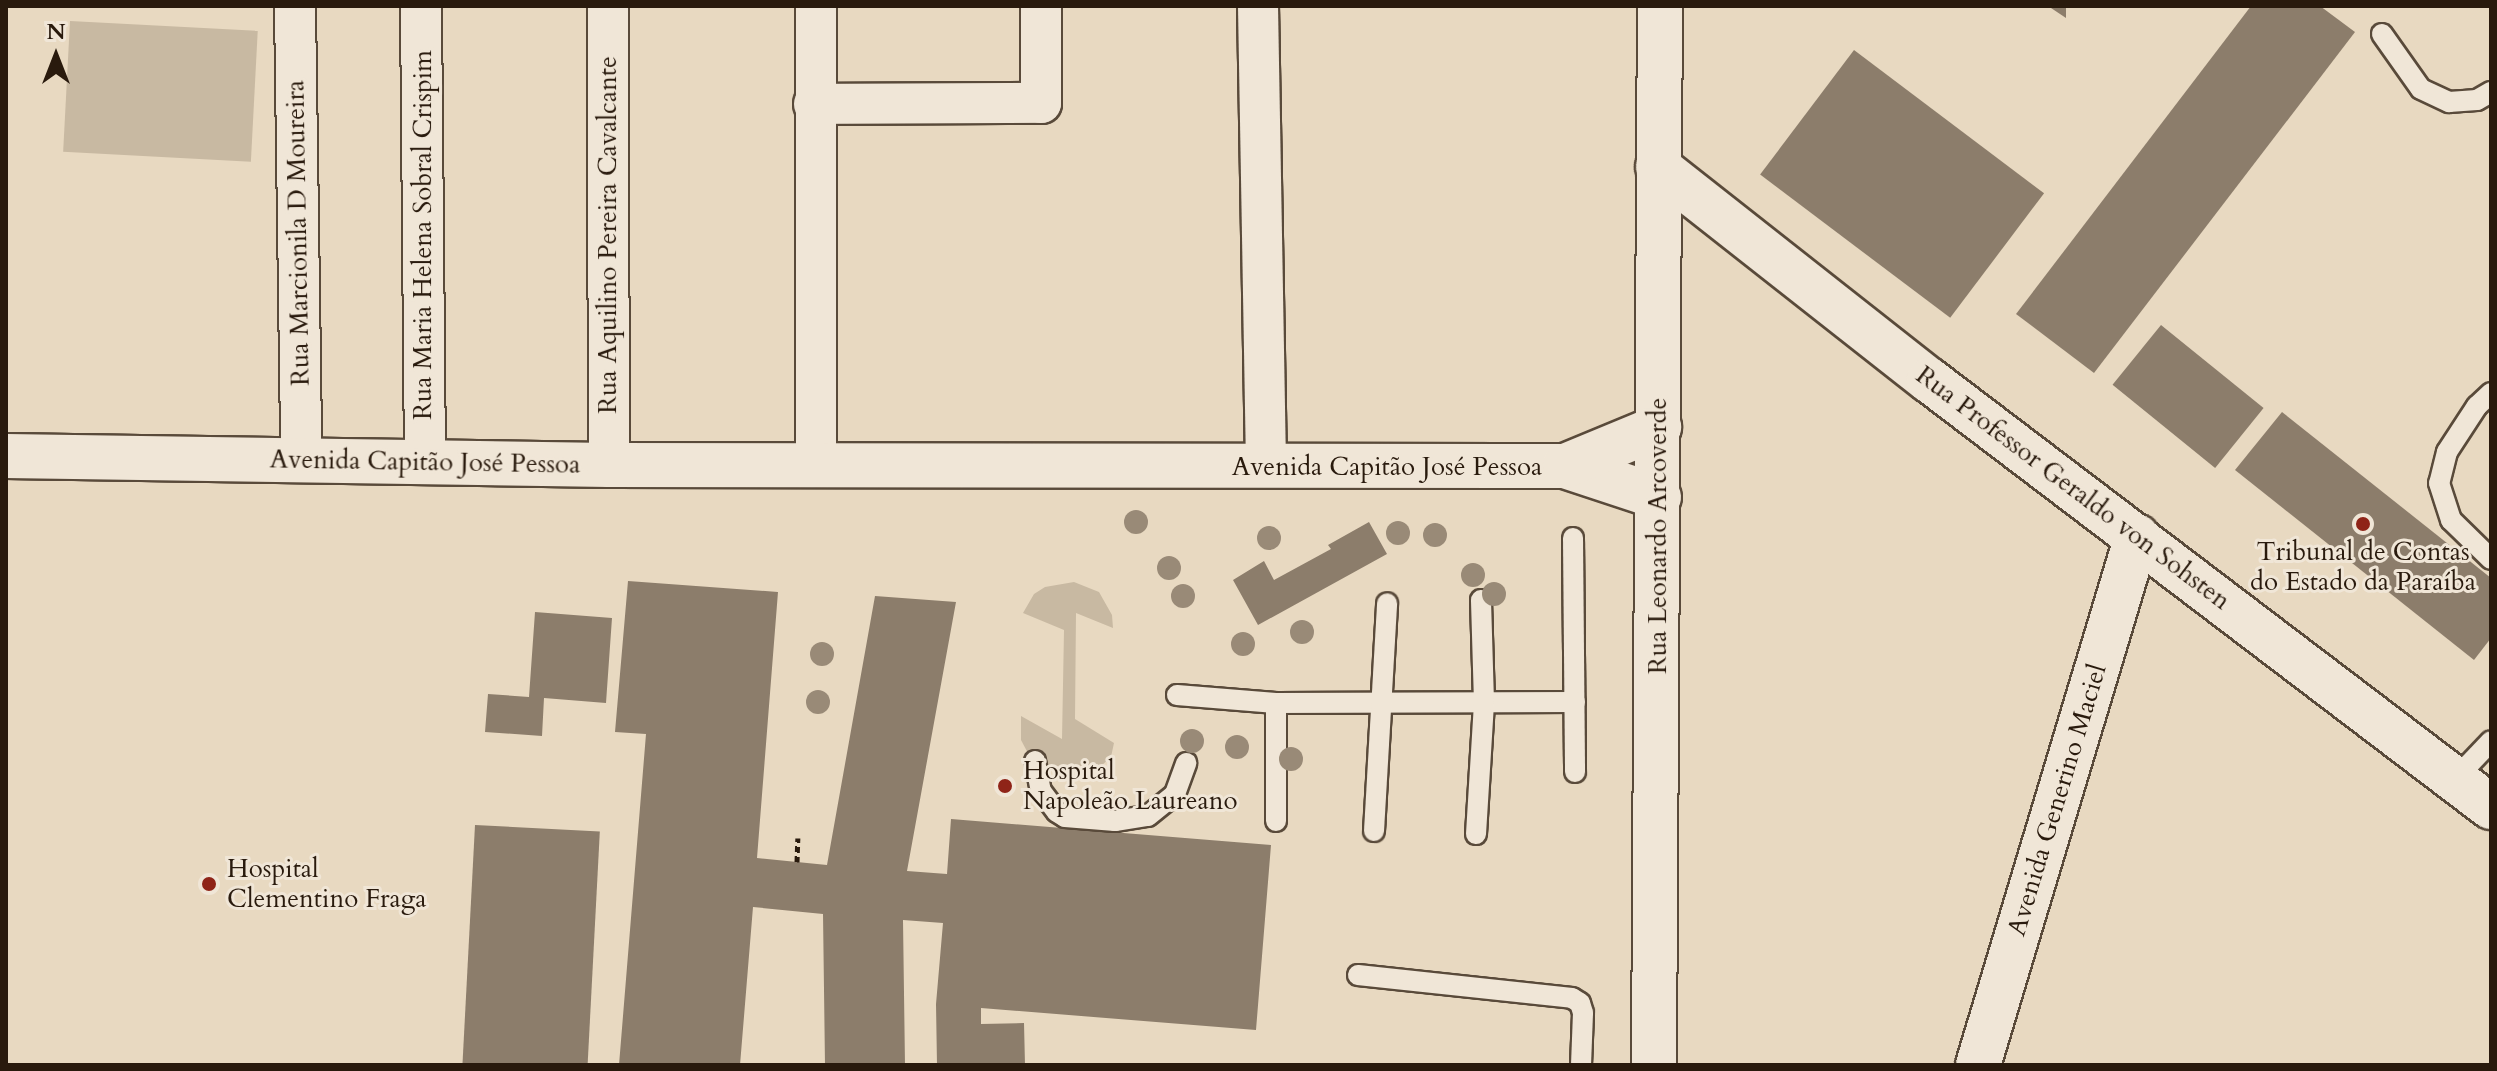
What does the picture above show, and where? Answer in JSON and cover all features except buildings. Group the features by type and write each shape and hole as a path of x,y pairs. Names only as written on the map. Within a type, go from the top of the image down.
{"street":[{"name":"Rua Marcionila D Moureira","path":"295,6 301,460"},
{"name":"Rua Maria Helena Sobral Crispim","path":"421,6 425,463"},
{"name":"Rua Aquilino Pereira Cavalcante","path":"608,6 609,465"},
{"path":"816,6 814,104 830,466"},
{"path":"814,104 1041,103 1041,6"},
{"path":"1258,6 1266,467"},
{"name":"Rua Leonardo Arcoverde","path":"1654,1065 1660,6"},
{"name":"Rua Professor Geraldo von Sohsten","path":"1658,167 1929,380 2491,807"},
{"name":"Avenida Capitão José Pessoa","path":"1565,466 1659,427"},
{"name":"Avenida Capitão José Pessoa","path":"6,456 830,466 946,489 1159,489 1209,467 1565,466 1659,497"},
{"name":"Avenida Generino Maciel","path":"1978,1065 2137,536"}],"lane":[{"path":"2382,34 2421,89 2449,102 2477,100 2491,92"},
{"path":"2491,393 2477,406 2447,452 2439,483 2451,520 2491,559"},
{"path":"1573,538 1575,772"},
{"path":"1476,834 1484,702 1481,600"},
{"path":"1374,831 1387,603"},
{"path":"1177,695 1276,703 1575,702"},
{"path":"1276,703 1276,821"},
{"path":"2455,779 2491,741"},
{"path":"1035,761 1041,791 1057,812 1065,817 1115,821 1148,816 1166,802 1175,794 1186,763"},
{"path":"1358,975 1572,998 1580,1003 1583,1013 1581,1065"}],"path":[{"path":"797,862 798,838"}],"shaded area":[{"path":"70,21 258,31 251,162 63,152"},
{"path":"1074,582 1099,592 1112,615 1113,628 1076,613 1075,719 1114,743 1111,757 1101,766 1065,771 1047,769 1030,757 1021,740 1021,716 1062,739 1064,630 1023,613 1034,594 1045,587"}],"place":[{"name":"Tribunal de Contas do Estado da Paraíba","path":"2363,524"},
{"name":"Hospital Napoleão Laureano","path":"1005,786"},
{"name":"Hospital Clementino Fraga","path":"209,884"}]}
